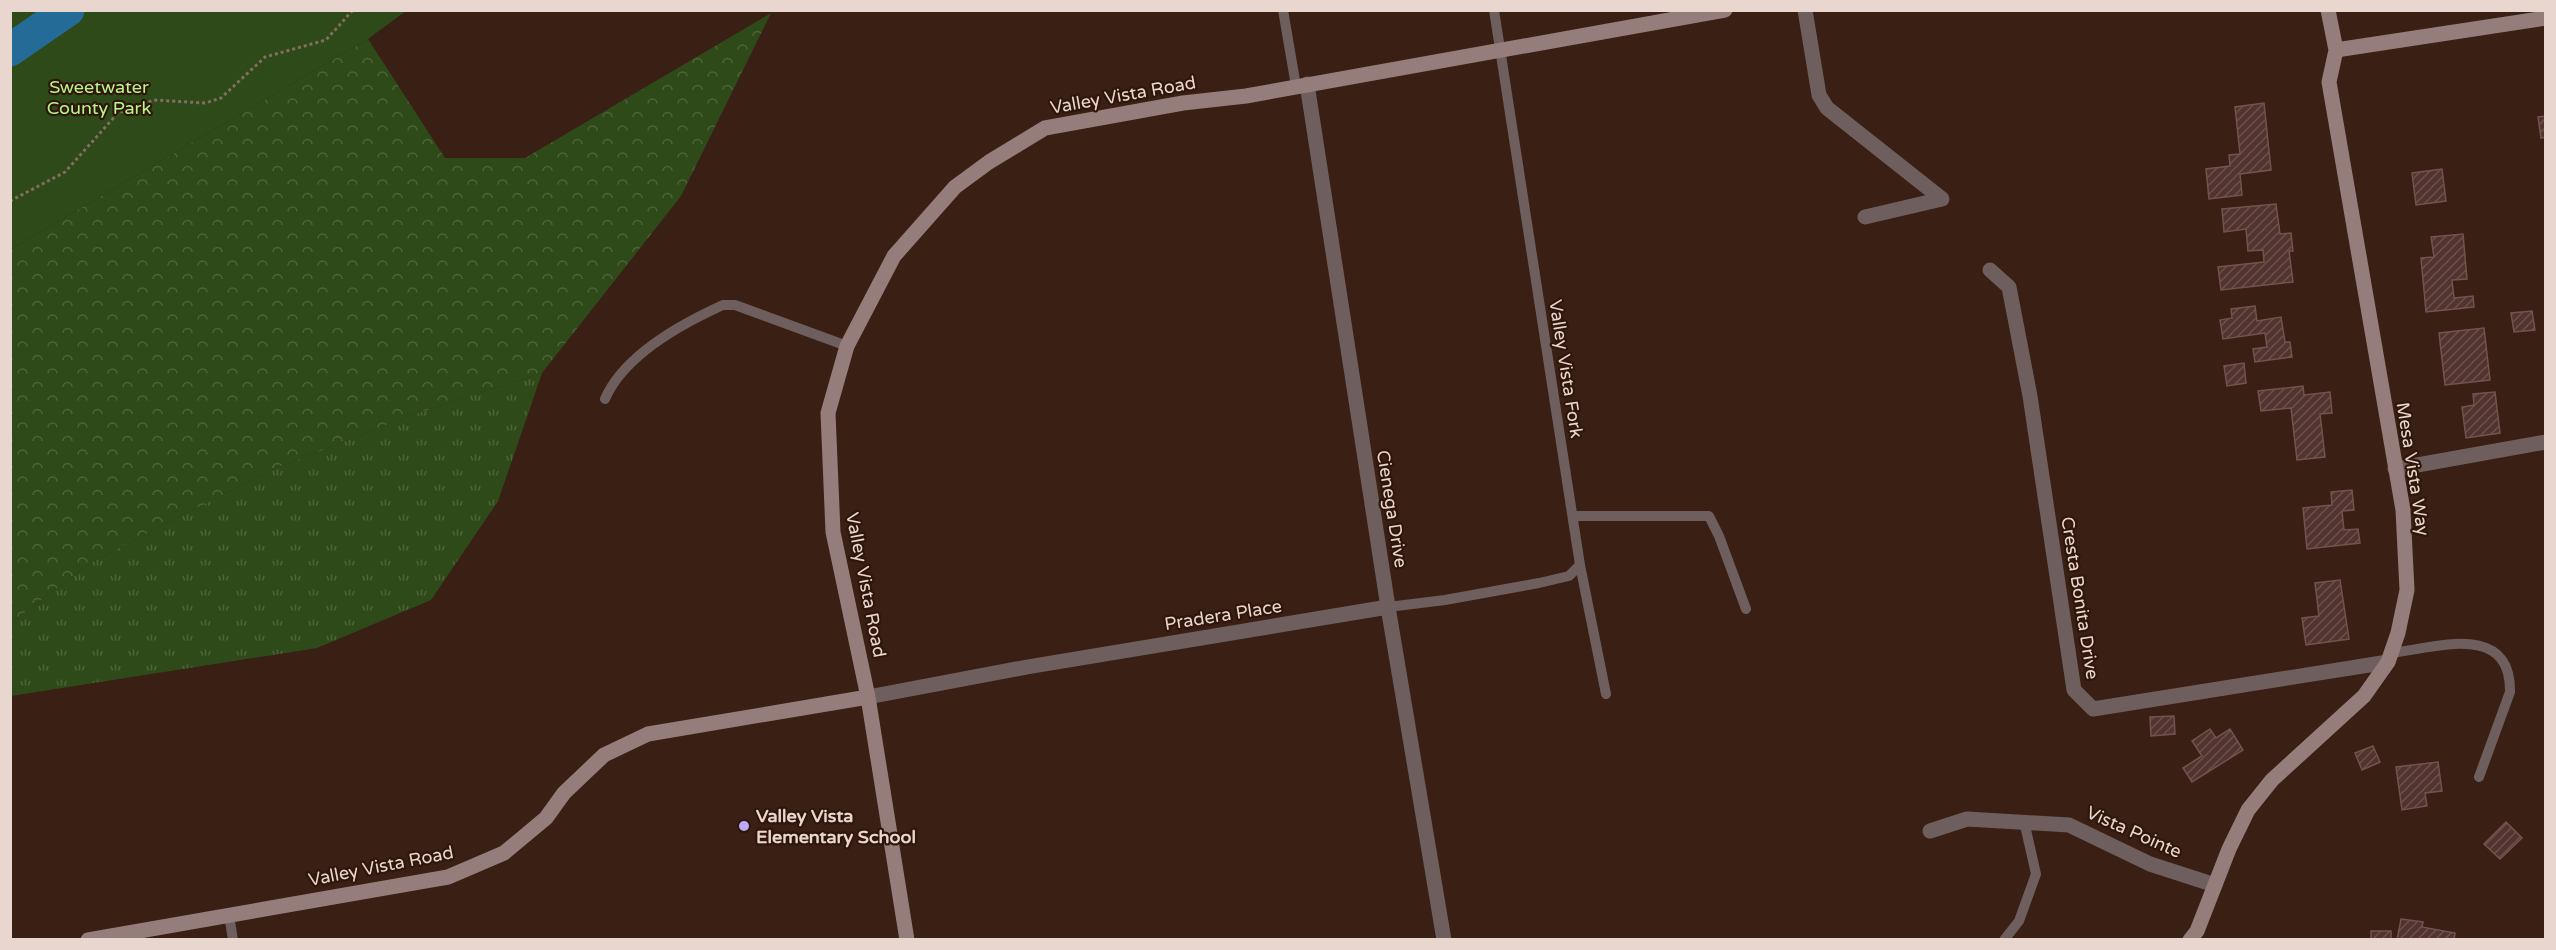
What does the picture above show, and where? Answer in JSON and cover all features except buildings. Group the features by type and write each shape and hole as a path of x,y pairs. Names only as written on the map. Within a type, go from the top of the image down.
{"street":[{"name":"Valley Vista Road","path":"88,939 448,877 504,853 546,818 564,792 604,755 648,734 868,697 833,532 828,413 847,346 894,256 948,196 989,162 1045,128 1725,10"},
{"path":"1805,10 1819,95 1827,108 1942,199 1865,217"},
{"name":"Mesa Vista Way","path":"2190,939 2197,930 2248,810 2272,780 2364,696 2390,657 2407,590 2403,510 2329,82 2336,50 2328,10"},
{"path":"2336,50 2546,18"},
{"name":"Cienega Drive","path":"1302,85 1444,939"},
{"name":"Cresta Bonita Drive","path":"1990,270 2009,286 2030,396 2074,690 2093,709 2390,657"},
{"path":"2395,469 2546,442"},
{"name":"Pradera Place","path":"868,697 1027,667 1388,607"},
{"path":"868,697 907,939"},
{"name":"Vista Pointe","path":"1930,831 1967,819 2070,825 2150,864 2215,885"}],"lane":[{"path":"1282,10 1302,85"},
{"name":"Valley Vista Fork","path":"1494,10 1498,49 1580,565 1606,694"},
{"path":"605,399 610,387 636,356 723,305 735,305 847,346"},
{"path":"1573,516 1709,516 1719,536 1746,609"},
{"name":"Pradera Place","path":"1388,607 1446,600 1539,583 1569,576 1580,565"},
{"path":"2390,657 2462,642 2487,647 2498,655 2510,678 2510,692 2479,777"},
{"path":"2004,939 2019,921 2036,874 2024,821"},
{"path":"229,915 233,939"}],"path":[{"path":"10,201 65,172 118,113 154,100 205,103 220,98 265,57 326,40 353,10"}],"green space":[{"name":"Sweetwater County Park","path":"10,11 406,11 368,39 11,249"},
{"path":"771,13 681,196 542,373 412,415 269,471 90,563 11,623 11,249 368,39 445,158 525,158"},
{"path":"542,373 498,501 431,600 317,648 11,696 11,623 90,563 269,471 412,415"}],"waterway":[{"path":"10,50 68,10"}],"place":[{"name":"Valley Vista Elementary School","path":"744,826"}]}
